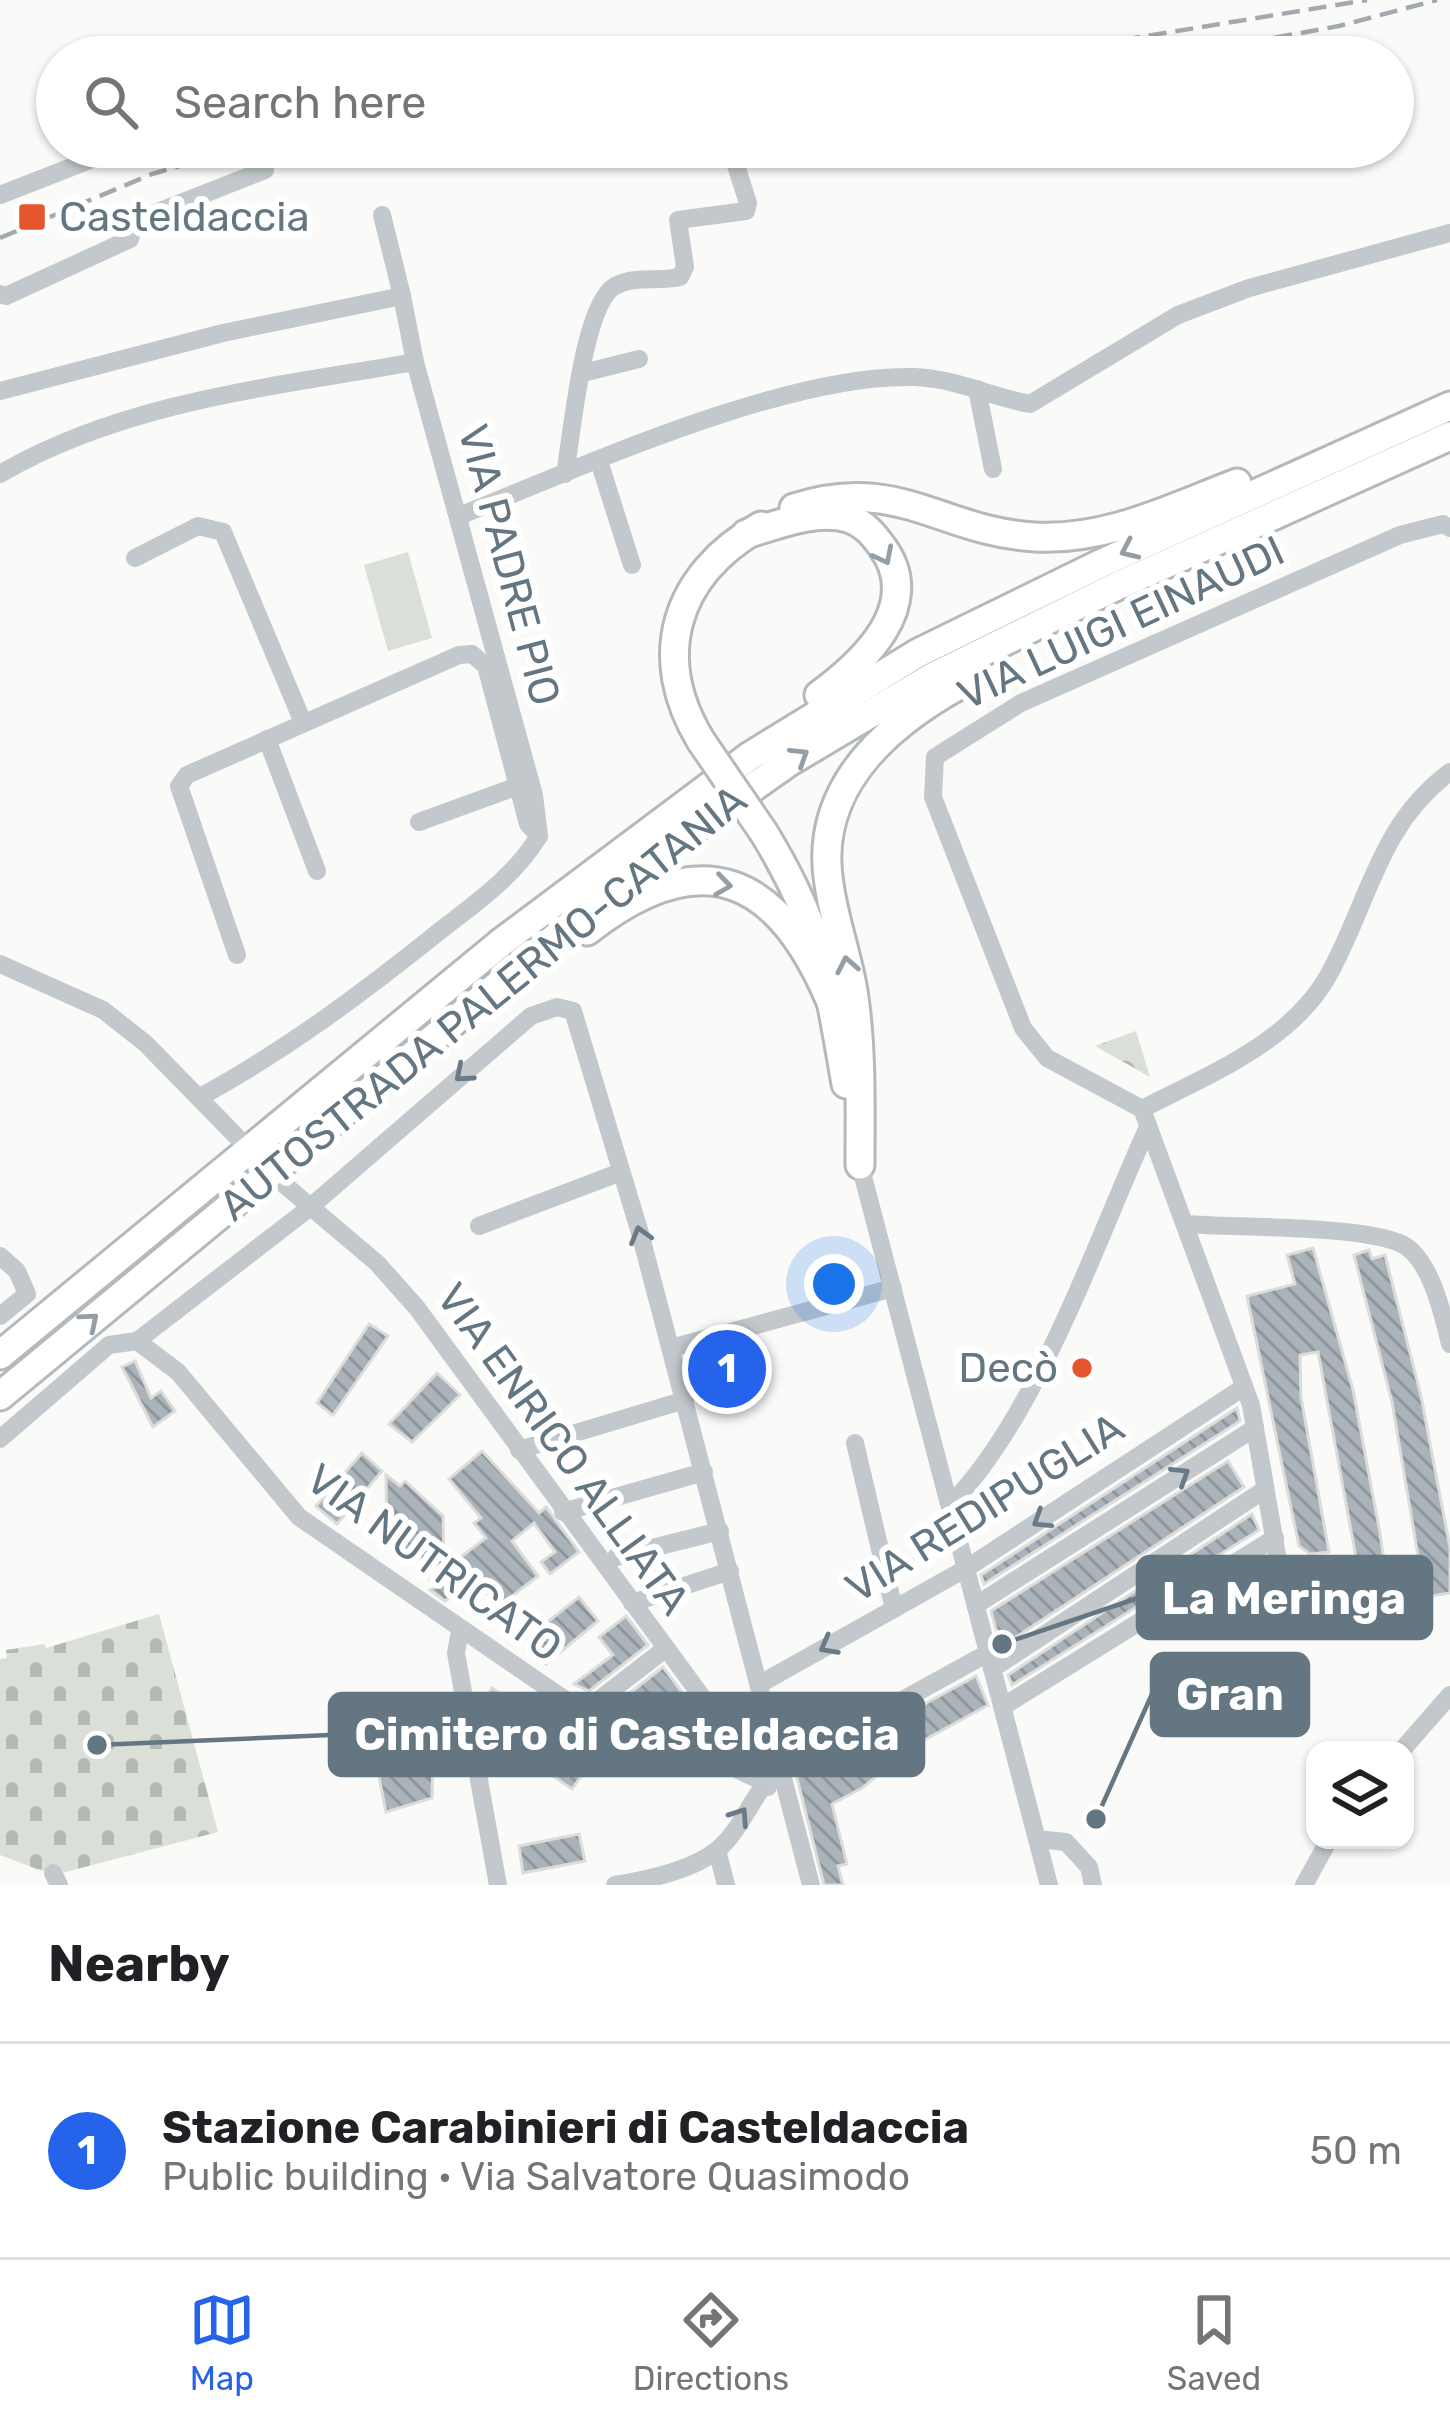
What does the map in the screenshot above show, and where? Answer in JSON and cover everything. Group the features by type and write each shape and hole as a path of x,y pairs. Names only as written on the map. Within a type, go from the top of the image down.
{"highway":[{"path":"860,1165 810,914 764,833 678,704 674,643 694,585 715,559 746,534 795,507 832,496 868,495 1002,533 1065,537 1110,531 1439,411"},
{"name":"AUTOSTRADA PALERMO-CATANIA","path":"0,1355 503,941 750,756 918,653 1102,562 1439,411"},
{"path":"860,1165 859,1040 827,855 838,802 868,754 926,701 1124,600 1376,484 1450,437"},
{"name":"AUTOSTRADA PALERMO-CATANIA","path":"0,1396 646,863 789,762 952,667 1450,437"},
{"path":"297,1110 360,1047 494,932 741,746 860,665 886,632 895,582 890,558 867,528 826,516 746,534"},
{"path":"407,1057 644,894 697,883 745,888 769,902 808,947 831,1002"}],"street":[{"path":"0,195 69,168"},
{"path":"565,474 583,373 604,295 634,279 680,277 685,267 678,220 746,211 748,203 737,168"},
{"path":"0,294 6,296 130,239 135,221 265,170"},
{"name":"VIA PADRE PIO","path":"382,215 415,362 524,752 541,825 539,836"},
{"path":"459,516 763,403 874,378 919,376 1030,404 1178,315 1249,288 1450,233"},
{"path":"0,391 223,333 403,296"},
{"path":"583,373 639,359"},
{"path":"0,474 44,449 113,424 236,392 415,362"},
{"path":"977,389 993,469"},
{"path":"599,461 632,565"},
{"name":"VIA LUIGI EINAUDI","path":"1145,1118 1047,1058 1023,1028 933,796 934,757 1021,704 1361,552 1400,535 1443,524 1450,528"},
{"path":"135,557 198,526 223,532 302,720"},
{"path":"200,1097 279,1053 510,878 539,836 528,824 486,666 472,654 302,720 187,775 179,786 237,955"},
{"path":"267,739 317,872"},
{"path":"950,1505 983,1472 1046,1353 1145,1118 1284,1029 1328,977 1391,833 1423,792 1450,772"},
{"path":"419,822 518,786"},
{"path":"0,964 103,1010 200,1097 239,1139"},
{"path":"0,1439 109,1345 137,1341 308,1209 531,1016 557,1007 573,1012 580,1022 671,1348 811,1885"},
{"path":"1145,1118 1244,1387 1278,1561"},
{"path":"860,1165 1049,1885"},
{"path":"479,1226 621,1172"},
{"name":"VIA ENRICO ALLIATA","path":"280,1180 308,1209 377,1263 417,1308 563,1512 764,1781 793,1812"},
{"path":"1186,1224 1364,1236 1404,1245 1423,1268 1450,1344"},
{"path":"0,1256 16,1270 27,1294 0,1316"},
{"path":"671,1348 892,1288"},
{"name":"VIA NUTRICATO","path":"137,1341 178,1372 299,1517 460,1631 579,1707 595,1702 764,1781"},
{"name":"VIA REDIPUGLIA","path":"760,1684 967,1568 1244,1387"},
{"path":"519,1450 685,1400"},
{"path":"976,1604 1255,1428"},
{"path":"855,1443 894,1609"},
{"path":"563,1512 704,1472"},
{"path":"615,1885 642,1881 717,1850 764,1781 781,1767 990,1661 1264,1490"},
{"path":"616,1557 720,1532"},
{"path":"1002,1706 1275,1538"},
{"path":"632,1603 730,1571"},
{"path":"460,1631 456,1653 498,1885"},
{"path":"595,1702 665,1648"},
{"path":"1410,1741 1450,1695"},
{"path":"1037,1839 1066,1842 1089,1867 1094,1885"},
{"path":"1304,1885 1324,1849"},
{"path":"717,1850 726,1885"}],"green space":[{"path":"408,552 432,638 388,651 364,565"},
{"path":"1136,1031 1150,1077 1095,1046"},
{"path":"159,1614 218,1832 62,1873 58,1865 42,1871 0,1855 0,1659 7,1658 6,1650 44,1644 46,1648"}],"building":[{"path":"1313,1248 1353,1390 1380,1533 1385,1568 1381,1579 1358,1568 1318,1352 1300,1355 1301,1397 1329,1552 1310,1554 1299,1546 1247,1296 1295,1284 1287,1255"},
{"path":"1369,1250 1372,1259 1385,1255 1421,1396 1450,1548 1450,1593 1425,1597 1392,1402 1354,1255"},
{"path":"369,1324 388,1336 333,1415 317,1403"},
{"path":"745,1348 752,1377 705,1388 700,1360"},
{"path":"135,1361 151,1398 161,1391 175,1411 153,1427 122,1367"},
{"path":"437,1373 460,1395 412,1442 389,1424"},
{"path":"1237,1408 1240,1421 984,1584 981,1575"},
{"path":"482,1451 539,1513 546,1507 579,1552 550,1574 541,1562 555,1552 534,1523 512,1541 538,1576 498,1607 476,1578 445,1601 430,1590 435,1587 430,1580 486,1538 474,1523 481,1518 449,1479"},
{"path":"362,1453 382,1471 337,1524 316,1506"},
{"path":"1228,1461 1244,1487 1001,1647 991,1611"},
{"path":"386,1475 400,1486 405,1481 443,1516 444,1567 403,1553 387,1538"},
{"path":"1252,1514 1259,1530 1012,1685 1008,1675"},
{"path":"579,1597 598,1621 546,1664 526,1639"},
{"path":"626,1616 648,1645 589,1691 574,1684 613,1655 599,1637"},
{"path":"663,1667 690,1703 722,1748 621,1700"},
{"path":"976,1676 988,1705 917,1744 862,1788 832,1804 847,1864 838,1866 843,1885 824,1885 796,1774"},
{"path":"492,1688 546,1725 541,1732 589,1765 572,1789 522,1755 527,1748 481,1717 480,1707"},
{"path":"433,1756 432,1798 386,1812 379,1777"},
{"path":"579,1834 585,1861 523,1873 519,1846"}],"railway":[{"path":"1146,36 1367,0"},
{"path":"1284,36 1437,0"},
{"path":"0,238 173,168"}],"place":[{"name":"Casteldaccia","path":"32,217"},
{"name":"Decò","path":"1082,1368"},
{"name":"Stazione Carabinieri di Casteldaccia","path":"727,1369"},
{"name":"La Meringa","path":"1002,1644"},
{"name":"Cimitero di Casteldaccia","path":"97,1745"},
{"name":"Gran","path":"1096,1819"}]}
